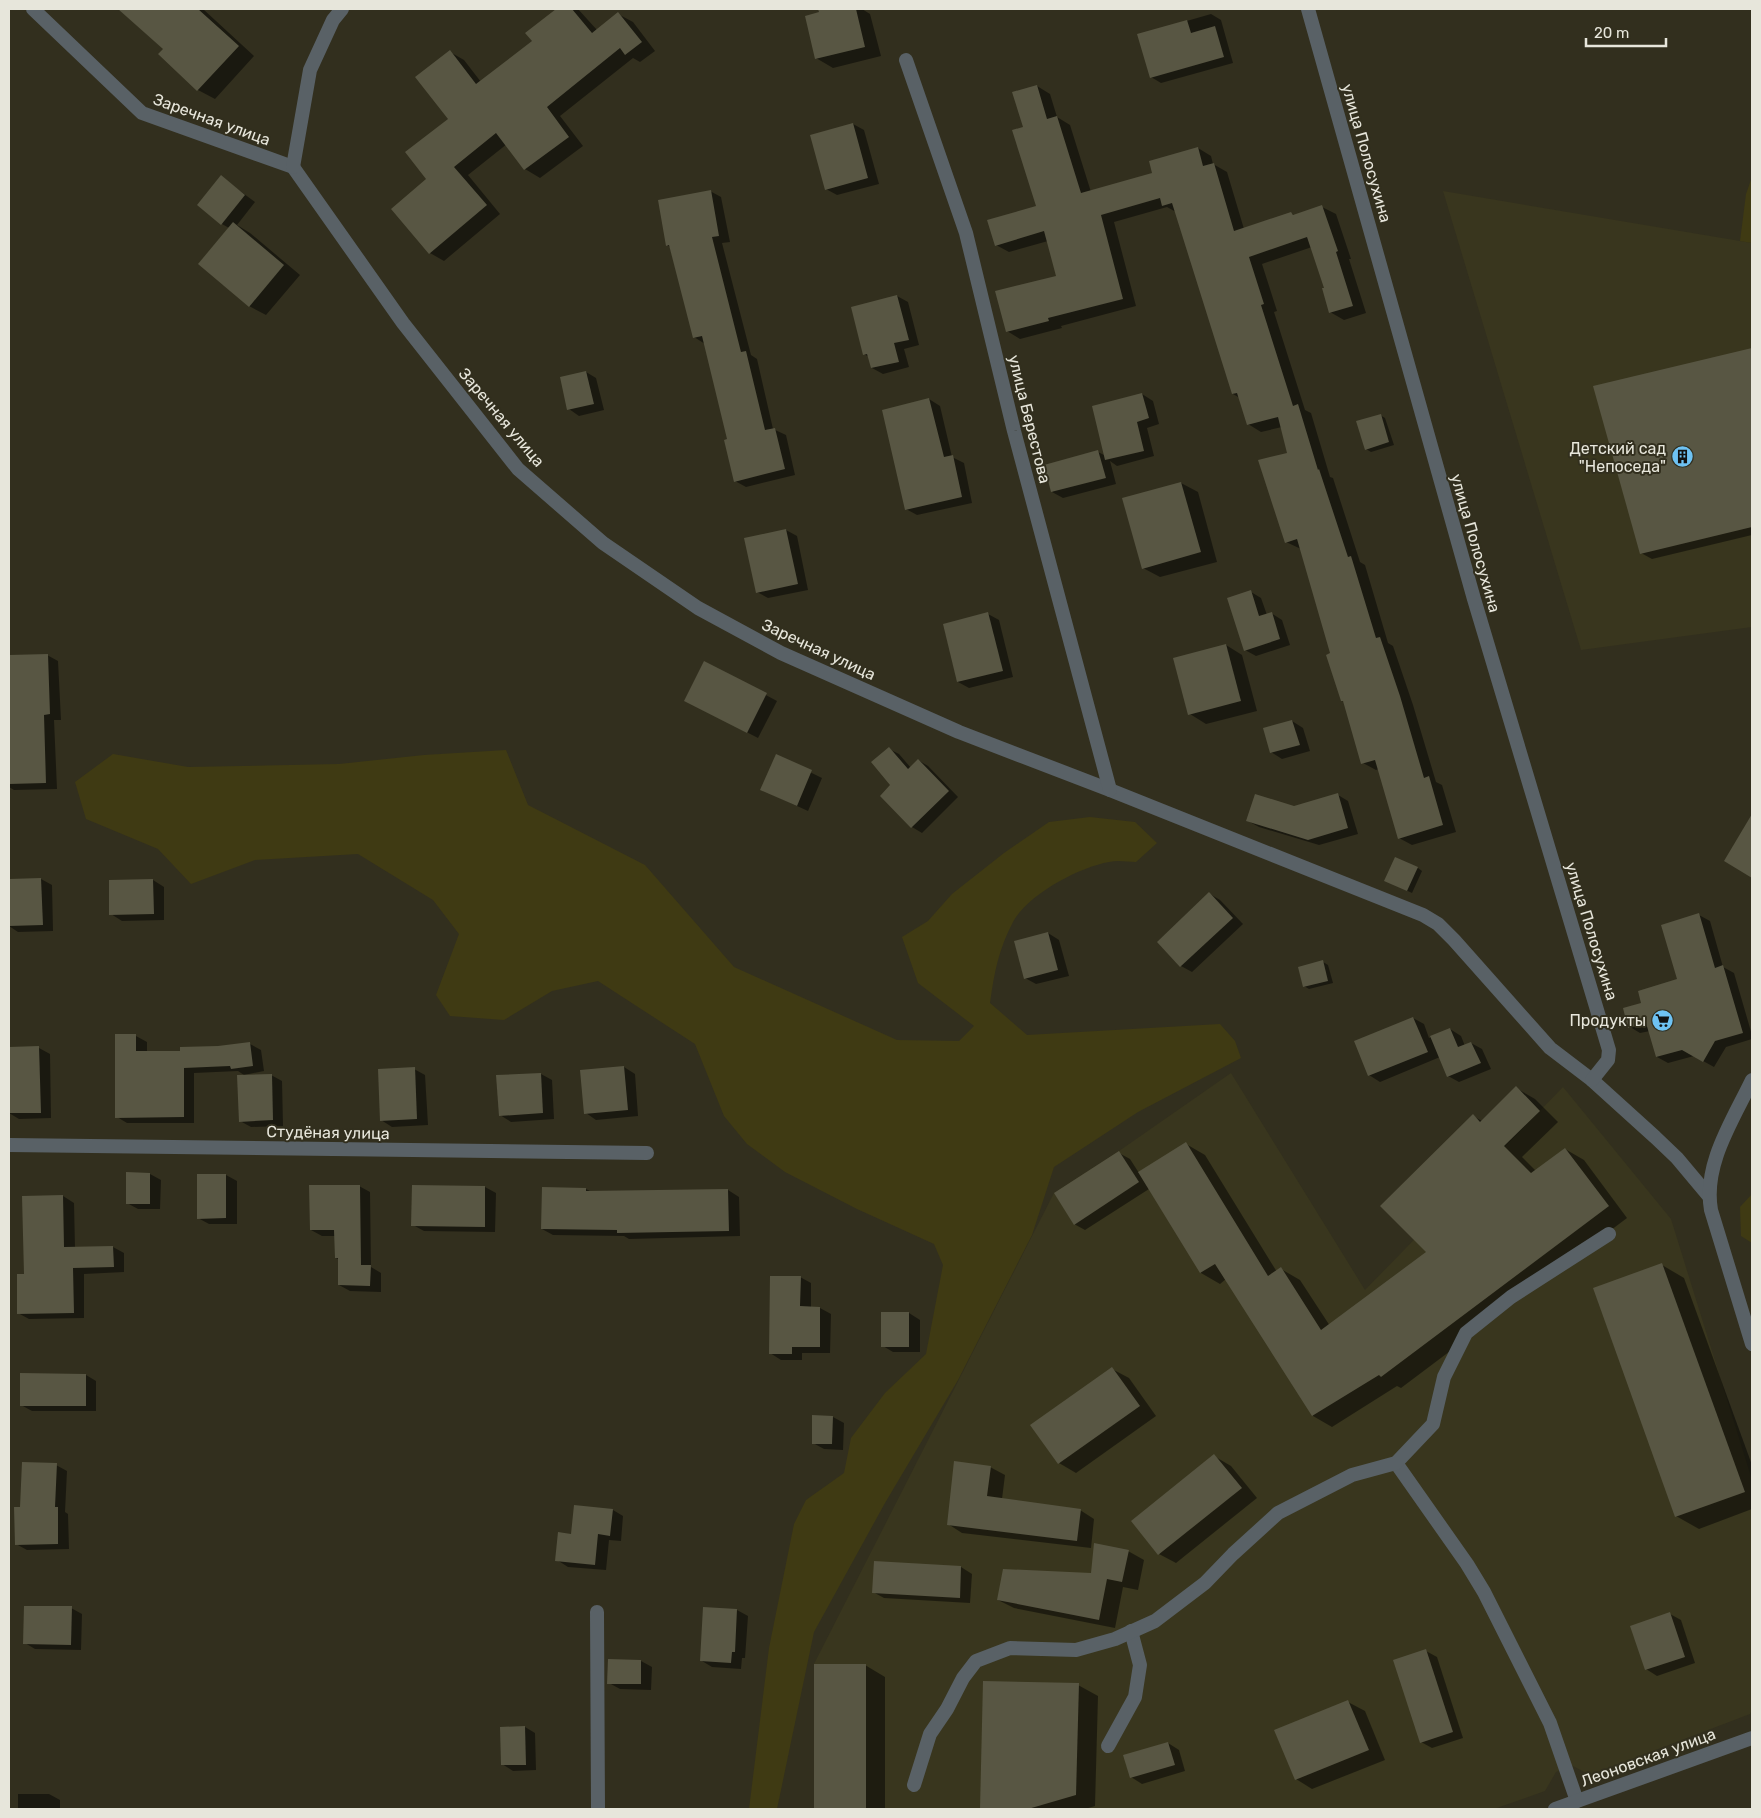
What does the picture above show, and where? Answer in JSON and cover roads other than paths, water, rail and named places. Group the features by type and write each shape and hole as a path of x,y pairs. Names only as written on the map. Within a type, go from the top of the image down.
{"street":[{"name":"Заречная улица","path":"33,9 142,113 293,167 402,323 518,469 603,543 698,608 781,653 959,732 1110,790"},
{"path":"293,167 310,70 332,20 342,9"},
{"name":"улица Полосухина","path":"1308,9 1471,590 1609,1050 1608,1060 1592,1080"},
{"name":"улица Берестова","path":"906,60 966,233 1014,431 1110,790"},
{"path":"1110,790 1424,915 1438,924 1550,1048 1592,1080 1677,1158 1708,1195"},
{"path":"1752,1080 1715,1158 1708,1195 1752,1344"},
{"name":"Студёная улица","path":"9,1145 647,1153"},
{"path":"914,1785 930,1734 963,1678 976,1661 1010,1648 1076,1650 1115,1639 1155,1621 1204,1583 1278,1513 1352,1475 1396,1462 1433,1424 1444,1377 1466,1333 1511,1297 1609,1234"},
{"path":"1396,1462 1467,1564 1484,1592 1550,1723 1577,1801"},
{"path":"597,1612 598,1809"},
{"path":"1108,1746 1135,1698 1140,1665 1131,1632"},
{"name":"Леоновская улица","path":"1555,1809 1752,1738"}],"place":[{"name":"Детский сад \"Непоседа\"","path":"1682,457"},
{"name":"Продукты","path":"1662,1020"}]}
